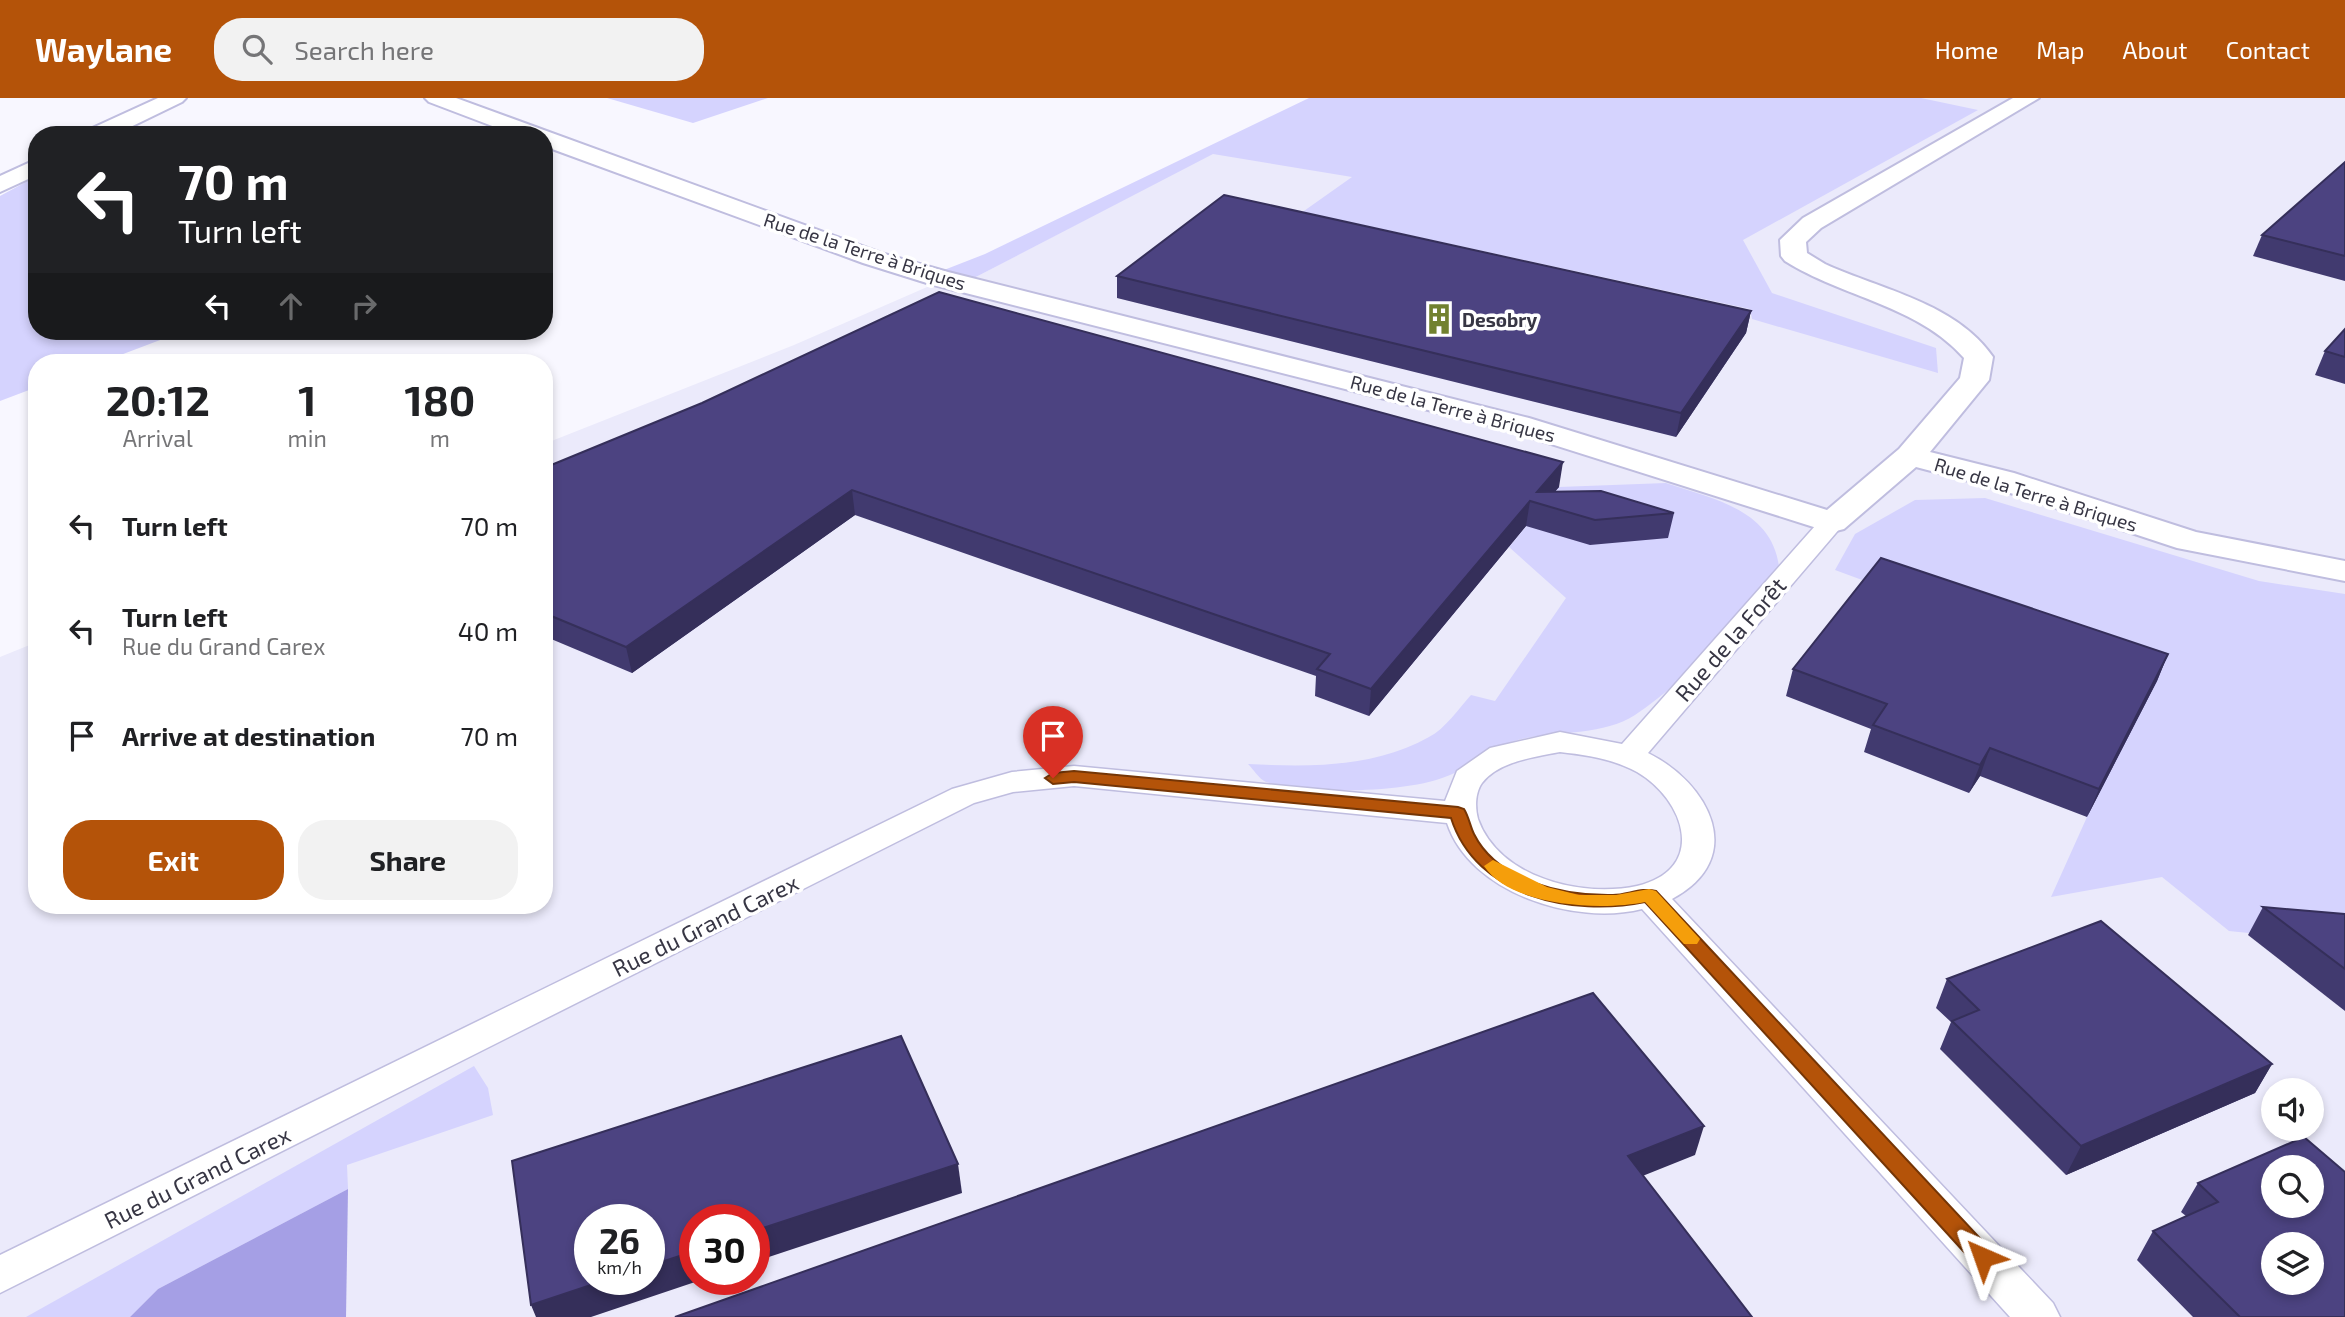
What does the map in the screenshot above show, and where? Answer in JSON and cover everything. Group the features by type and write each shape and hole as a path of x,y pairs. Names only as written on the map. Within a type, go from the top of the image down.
{"main road":[{"path":"115,126 175,98"},
{"path":"436,98 512,126"},
{"path":"1910,456 1974,380 1979,357 1969,341 1945,324 1816,273 1794,256 1793,240 1812,223 2028,98"},
{"name":"Rue de la Terre à Briques","path":"553,141 872,258 939,278 1518,424 1832,522 1910,456 2003,480 2189,541 2345,571"},
{"path":"0,185 28,171"}],"street":[{"name":"Rue de la Forêt","path":"1628,756 1832,522"},
{"path":"1560,742 1594,746 1628,756 1658,772 1681,792 1697,815 1701,839 1695,862 1677,881 1649,895 1604,902 1579,901 1542,893 1509,878 1483,859 1466,836 1458,813 1462,789 1475,770 1497,755 1527,745 1560,742"},
{"name":"Rue du Grand Carex","path":"0,1275 963,796 1012,782 1074,776 1458,813"},
{"path":"1649,895 2038,1317"}],"shaded area":[{"path":"607,98 768,98 693,123"},
{"path":"1309,98 1921,98 1978,110 1743,240 1772,293 1936,348 1938,373 1752,319 1750,309 1326,217 1317,225 1294,218 1352,177 1213,154 974,278 944,270 985,254"},
{"path":"1318,98 2345,98 2345,1317 0,1317 0,657 28,646 28,914 553,914 553,440 794,345 934,284 974,278"},
{"path":"28,181 28,340 160,340 123,354 28,354 28,390 0,401 0,196"},
{"path":"1666,483 1720,501 1752,519 1765,531 1774,547 1779,566 1694,665 1656,700 1635,715 1610,726 1516,741 1450,775 1411,786 1332,790 1284,786 1263,781 1248,764 1318,765 1386,755 1435,733 1471,695 1495,701 1566,598 1509,547 1559,487"},
{"path":"1985,498 2259,581 2345,594 2345,943 2229,931 2162,877 2051,897 2087,817 1873,584 1835,570 1855,534 1915,500"},
{"path":"474,1066 488,1088 493,1115 347,1165 348,1189 158,1289 130,1317 26,1317"},
{"path":"348,1189 346,1317 130,1317 158,1289"}],"building":[{"path":"2345,162 2345,256 2262,235"},
{"name":"Desobry","path":"1224,195 1751,311 1681,413 1117,276"},
{"path":"939,292 1563,462 1537,492 1601,491 1674,513 1595,520 1530,501 1371,689 1317,669 1330,654 852,490 626,647 553,617 553,464 702,403"},
{"path":"2345,329 2345,357 2325,351"},
{"path":"1881,558 2168,654 2099,789 1990,748 1980,765 1873,725 1887,704 1793,669"},
{"path":"2263,907 2345,914 2345,969"},
{"path":"2101,921 2272,1064 2081,1146 1952,1021 1979,1010 1947,979"},
{"path":"1593,993 1704,1126 1628,1156 1752,1317 675,1317 737,1295 770,1295 770,1283"},
{"path":"901,1036 958,1164 770,1226 770,1204 679,1204 679,1256 665,1261 665,1204 574,1204 574,1291 531,1305 512,1161"},
{"path":"2295,1141 2309,1141 2345,1172 2345,1317 2240,1317 2153,1231 2218,1202 2198,1183 2261,1156 2261,1218 2324,1218 2324,1155 2263,1155"}],"slow traffic":[{"path":"1493,866 1509,878 1542,893 1579,901 1616,902 1649,895 1690,939"}],"place":[{"name":"Desobry","path":"1439,319"}],"route":[{"path":"1053,778 1074,776 1458,813 1466,836 1483,859 1509,878 1542,893 1579,901 1616,902 1649,895 1983,1257"}]}
